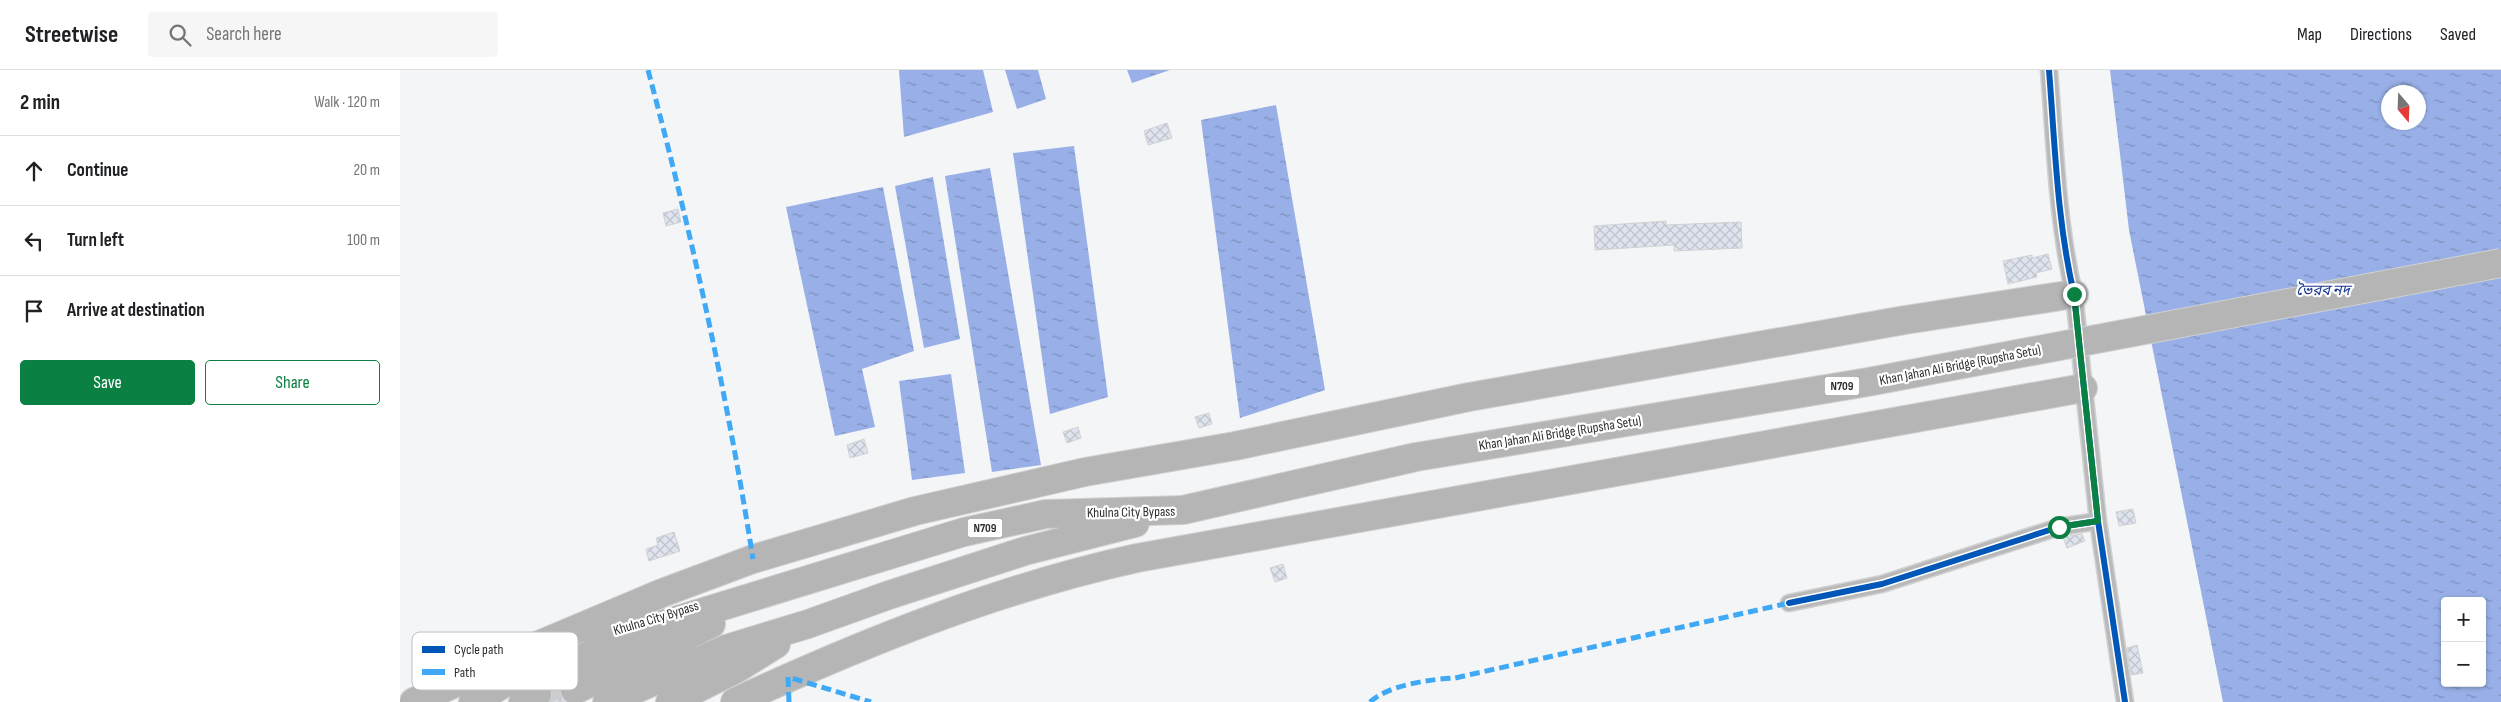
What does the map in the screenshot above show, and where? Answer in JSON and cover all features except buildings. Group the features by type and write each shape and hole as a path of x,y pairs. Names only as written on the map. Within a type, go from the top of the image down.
{"highway":[{"name":"Khan Jahan Ali Bridge (Rupsha Setu)","path":"1183,510 1416,457 1868,382 2501,264"},
{"path":"572,632 753,559 915,511 1084,472 1235,446 1469,397 1905,320 2074,294"},
{"path":"734,702 788,677 998,594 1078,570 2083,388"},
{"name":"Khulna City Bypass","path":"578,679 625,636 964,532 1046,514 1183,510"},
{"name":"Khulna City Bypass","path":"606,702 726,649 808,624 889,594 1025,551 1183,510"},
{"name":"Khulna City Bypass","path":"578,646 621,627 704,603 794,584"},
{"name":"Khulna City Bypass","path":"578,683 722,641 808,624"},
{"name":"Khulna City Bypass","path":"636,702 808,624"},
{"name":"Khulna City Bypass","path":"670,702 736,669 808,624"},
{"path":"414,702 440,690"},
{"name":"Khulna City Bypass","path":"473,702 493,690"},
{"path":"499,702 531,693"}],"street":[{"path":"2049,70 2057,178 2066,262 2074,294 2098,521 2125,702"},
{"path":"1789,603 1882,584 2059,527 2098,521"}],"water":[{"path":"899,70 983,70 993,112 904,137"},
{"path":"1005,70 1038,70 1046,99 1017,109"},
{"path":"1127,70 1170,70 1132,83"},
{"name":"ভৈরব নদ","path":"2110,70 2501,70 2501,702 2223,702 2129,230"},
{"path":"1276,105 1325,390 1240,418 1201,120"},
{"path":"1074,146 1108,397 1050,414 1013,153"},
{"path":"990,168 1041,465 992,472 945,176"},
{"path":"933,177 960,339 924,348 895,186"},
{"path":"883,187 914,351 862,369 875,427 835,436 786,207"},
{"path":"951,374 965,473 912,480 899,381"}],"tunnel":[{"path":"537,694 546,690"}],"marked path":[{"path":"648,70 679,191 707,313 732,436 753,559"},
{"path":"1370,702 1388,691 1410,684 1455,678 1789,603"},
{"path":"789,702 788,677 871,702"}],"cycle path":[{"path":"2049,70 2060,211 2074,294 2098,521 2125,702"},
{"path":"1789,603 1882,584 2059,527 2098,521"}],"route":[{"path":"2059,527 2098,521 2074,294"}]}
